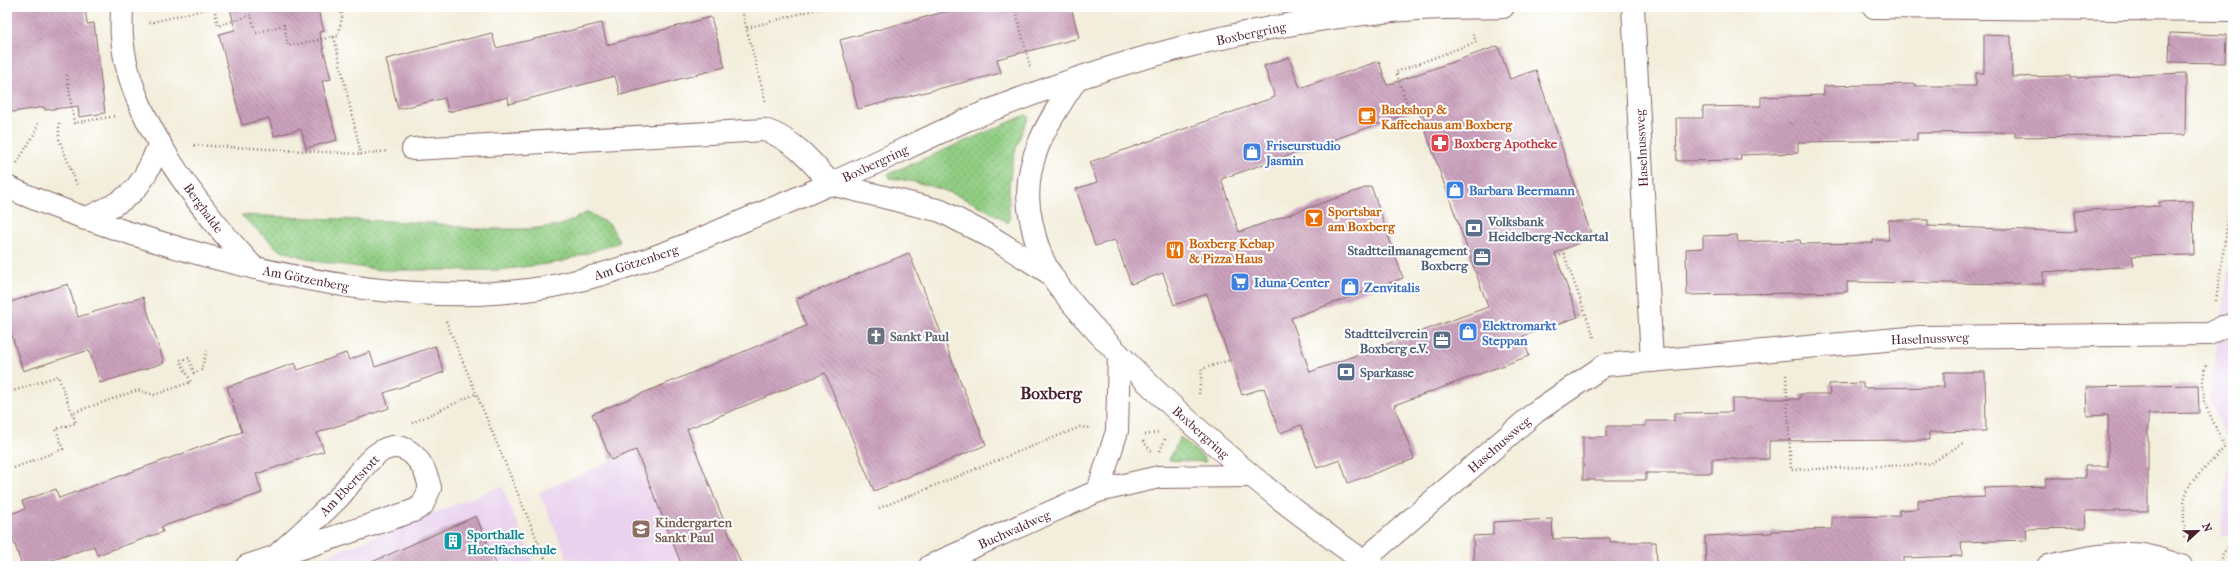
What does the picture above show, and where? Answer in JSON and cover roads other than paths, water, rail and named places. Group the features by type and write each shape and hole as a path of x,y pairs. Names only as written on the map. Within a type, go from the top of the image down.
{"street":[{"name":"Berghalde","path":"122,7 122,38 132,84 148,124 221,232 254,268"},
{"name":"Boxbergring","path":"831,184 966,121 1036,93 1185,46 1286,25 1394,10 1503,7"},
{"name":"Haselnussweg","path":"1633,7 1652,361"},
{"path":"1874,7 2233,10"},
{"name":"Boxbergring","path":"1076,80 1051,117 1036,147 1030,173 1029,206 1034,235 1051,274 1119,355 1250,476 1368,563"},
{"path":"413,149 742,130 765,130 782,136 802,152 831,184"},
{"path":"88,218 130,196 141,184 160,143"},
{"name":"Am Götzenberg","path":"11,178 88,218 158,242 254,268 355,288 463,296 546,287 584,279 688,244 831,184"},
{"name":"Boxbergring","path":"831,184 941,211 991,237 1051,274"},
{"name":"Haselnussweg","path":"1368,563 1537,411 1605,366 1920,337 2209,334 2222,327 2233,324"},
{"path":"1098,490 1117,431 1119,355"},
{"name":"Am Ebertsrott","path":"246,566 413,511 422,506 430,488 423,466 416,457 406,450 397,447 386,449 368,461 340,496 276,556"},
{"name":"Buchwaldweg","path":"930,566 1098,490 1159,478 1250,476"},
{"path":"2048,566 2090,557 2131,554 2162,559 2181,566"}],"place":[{"name":"Backshop & Kaffeehaus am Boxberg","path":"1367,116"},
{"name":"Boxberg Apotheke","path":"1440,143"},
{"name":"Friseurstudio Jasmin","path":"1252,152"},
{"name":"Barbara Beermann","path":"1455,190"},
{"name":"Sportsbar am Boxberg","path":"1314,218"},
{"name":"Volksbank Heidelberg-Neckartal","path":"1474,228"},
{"name":"Boxberg Kebap & Pizza Haus","path":"1175,250"},
{"name":"Stadtteilmanagement Boxberg","path":"1482,257"},
{"name":"Iduna-Center","path":"1240,282"},
{"name":"Zenvitalis","path":"1350,287"},
{"name":"Elektromarkt Steppan","path":"1468,332"},
{"name":"Sankt Paul","path":"876,336"},
{"name":"Stadtteilverein Boxberg e.V.","path":"1442,340"},
{"name":"Sparkasse","path":"1346,372"},
{"name":"Kindergarten Sankt Paul","path":"641,529"},
{"name":"Sporthalle Hotelfachschule","path":"453,541"}],"district":[{"name":"Boxberg","path":"1051,393"}]}
